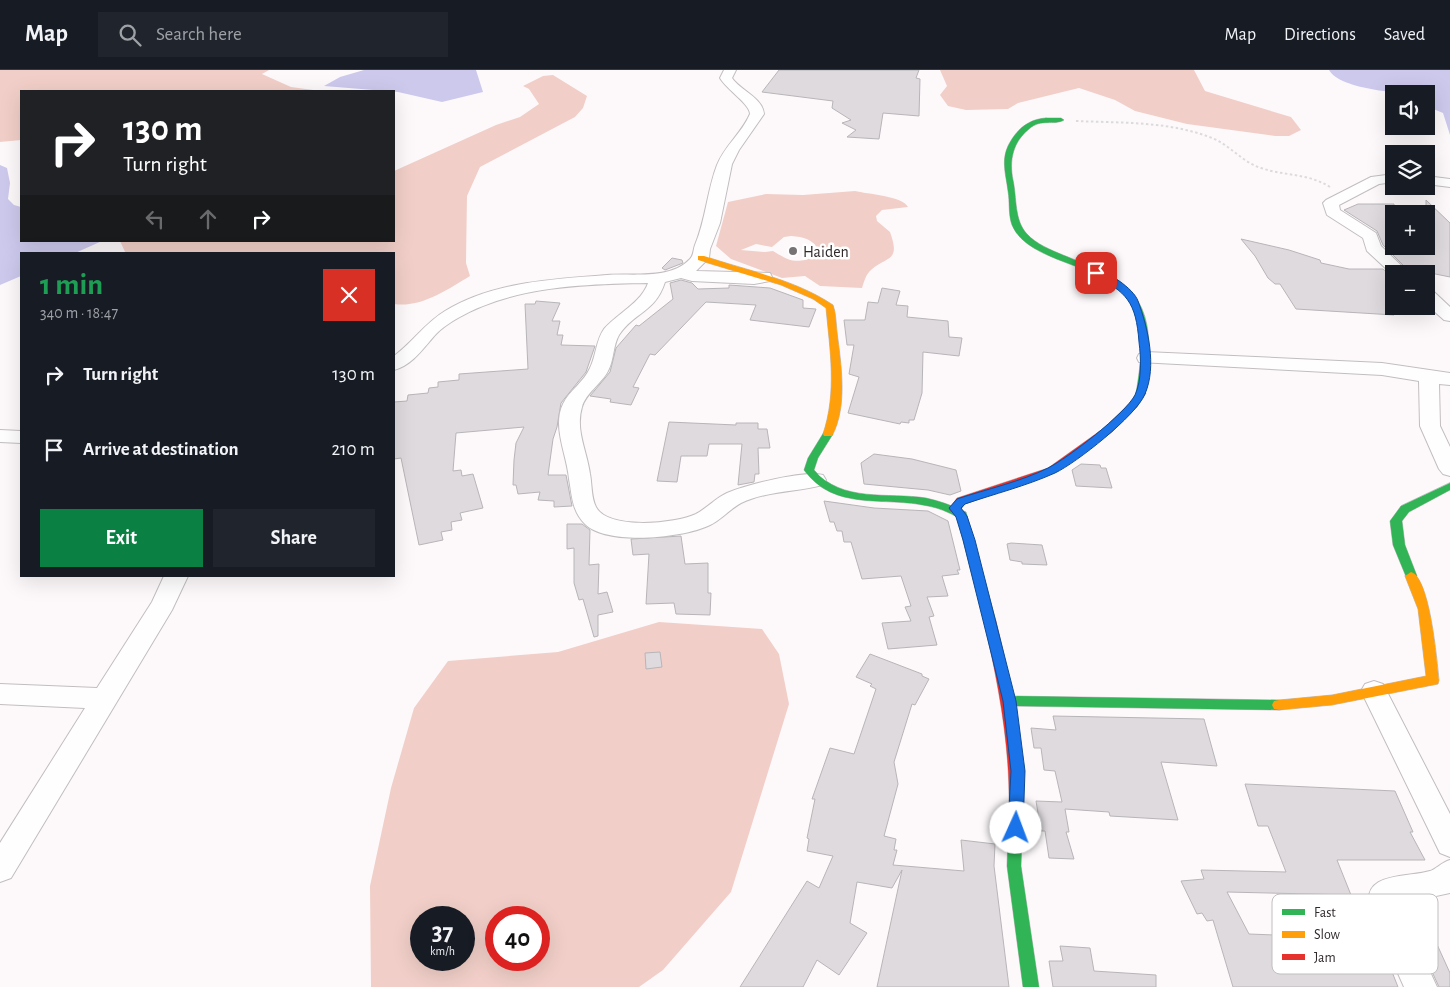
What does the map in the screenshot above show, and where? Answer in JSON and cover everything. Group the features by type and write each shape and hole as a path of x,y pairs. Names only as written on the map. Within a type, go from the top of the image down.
{"street":[{"path":"395,363 411,352 432,328 462,310 498,295 548,285 628,277 658,278 684,272 692,268 701,258 701,252 717,201 719,175 730,153 757,114 754,104 730,84 726,78 730,70"},
{"path":"955,508 961,501 1052,470 1108,430 1134,405 1141,392 1146,358 1143,328 1132,297 1120,285 1102,275 1025,239 1016,225 1015,204 1006,164 1015,140 1031,122 1061,120"},
{"path":"1385,179 1376,180 1331,203 1332,212 1370,236 1372,248 1392,265"},
{"path":"1435,181 1450,183"},
{"path":"701,258 764,277 822,299 830,307 837,399 829,431 812,457 809,470 815,480 832,489 856,495 940,503 955,508 962,516 1009,701 1018,771 1014,866 1030,987"},
{"path":"684,272 692,276 754,279 764,277"},
{"path":"658,278 652,296 610,334 599,370 572,405 569,429 579,470 584,507 594,520 608,527 632,530 668,528 702,520 734,498 785,484 815,480"},
{"path":"1435,302 1450,316"},
{"path":"1146,358 1382,369 1450,379"},
{"path":"1429,377 1430,426 1450,468"},
{"path":"0,436 20,437"},
{"path":"1009,701 1275,705 1332,700 1433,680 1424,609 1399,545 1396,521 1406,509 1450,486"},
{"path":"0,869 163,604 176,577"},
{"path":"1374,691 1450,844"},
{"path":"0,694 104,699"},
{"path":"1388,894 1392,891 1441,883 1450,873"},
{"path":"1415,974 1421,987"}],"path":[{"path":"1061,120 1134,123 1204,134 1225,142 1236,153 1255,166 1314,177 1343,196"}],"shaded area":[{"path":"0,70 269,70 262,74 291,87 314,90 20,90 20,140 0,142"},
{"path":"940,70 1194,70 1205,91 1291,117 1301,130 1289,136 1275,136 1187,124 1135,111 1115,100 1079,88 1018,103 1008,109 966,110 948,106 940,95 947,86"},
{"path":"553,75 587,96 583,108 575,117 480,167 467,196 466,263 470,276 424,301 404,305 395,304 395,252 125,252 120,242 395,242 395,171 496,125 520,117 539,104 529,89 523,86 543,76"},
{"path":"855,191 899,200 908,207 882,210 876,216 877,221 890,232 894,249 891,257 869,272 862,288 820,286 805,276 782,278 731,259 716,246 728,202 766,194 803,195","holes":["784,237 804,238 814,243 819,250 817,256 794,261 773,251 741,250 756,244 772,247"]},
{"path":"659,622 762,629 779,654 789,704 731,892 663,970 639,987 371,987 370,886 391,788 414,708 448,661 558,652"}],"water":[{"path":"364,70 476,70 483,92 442,102 395,92 395,90 324,86 340,77"},
{"path":"1329,70 1450,70 1450,135 1443,113 1435,110 1435,85 1385,85 1385,91 1359,86 1335,77"},
{"path":"0,165 7,168 10,183 8,199 14,205 20,207 20,242 100,242 77,252 20,252 20,276 0,285"}],"building":[{"path":"779,70 919,70 916,78 920,79 919,116 883,113 879,139 847,137 856,130 842,123 851,120 832,108 833,101 762,92"},
{"path":"1358,204 1394,204 1385,205 1385,247 1377,231 1344,210"},
{"path":"1435,209 1450,223 1450,277 1435,274 1435,265 1403,265 1393,255 1435,255"},
{"path":"1241,239 1289,250 1320,260 1321,263 1349,269 1383,269 1385,271 1385,314 1296,309 1280,284 1275,284 1268,278 1255,256"},
{"path":"672,258 682,260 683,263 665,270 662,268"},
{"path":"681,280 692,283 698,289 729,288 729,285 770,288 803,300 803,308 816,309 809,327 750,320 756,305 706,302 655,355 650,354 633,387 639,388 631,405 610,402 611,399 590,396 610,372 616,348 636,325 639,326 673,299 670,283"},
{"path":"882,288 900,291 896,305 908,306 907,317 948,321 949,337 962,338 959,356 923,352 922,393 914,420 909,420 909,423 901,422 900,424 848,413 859,377 849,374 854,345 847,345 844,320 865,320 868,302 878,303"},
{"path":"536,301 560,303 552,321 560,321 557,335 563,335 561,345 595,346 586,372 561,403 553,439 548,475 566,475 572,506 554,507 554,501 538,500 540,492 518,494 516,485 513,485 514,460 516,443 524,427 456,433 453,471 461,470 462,476 473,474 483,508 460,513 462,520 451,522 452,530 441,532 443,540 419,545 401,458 395,459 395,402 407,401 408,395 428,393 429,388 438,387 438,382 459,380 459,374 528,369 525,304 535,304"},
{"path":"669,422 736,425 736,423 758,423 758,429 767,429 770,448 758,448 759,474 755,474 754,482 738,485 742,444 709,444 707,456 681,456 677,482 657,481"},
{"path":"874,454 912,459 956,470 961,491 950,495 928,490 864,484 861,463"},
{"path":"1081,464 1100,465 1101,468 1106,468 1112,488 1076,486 1072,470"},
{"path":"824,501 874,508 928,511 948,521 960,570 957,570 959,574 942,576 948,596 927,597 934,616 929,617 937,645 888,649 882,623 911,621 905,607 911,606 901,576 862,579 851,542 844,542 842,531 837,531 834,522 830,522"},
{"path":"567,524 582,524 590,530 589,565 599,564 598,594 607,592 613,612 598,615 598,636 594,637 583,599 579,600 574,583 574,548 567,549"},
{"path":"681,536 685,564 708,563 708,593 711,593 710,615 676,614 674,603 646,604 649,554 633,555 631,539"},
{"path":"1007,544 1042,545 1047,565 1022,564 1022,562 1010,560"},
{"path":"660,652 662,667 646,669 645,653"},
{"path":"870,654 922,674 922,676 929,679 915,705 912,704 894,762 898,784 884,836 896,839 894,850 897,850 893,865 964,871 961,840 995,844 994,866 1009,987 877,987 902,870 892,888 857,882 850,923 867,933 839,975 817,960 803,987 740,987 807,881 819,888 833,856 807,851 809,839 807,838 815,799 812,799 830,748 854,754 876,689 870,686 872,684 856,677"},
{"path":"1053,716 1204,719 1217,766 1161,762 1178,820 1110,816 1109,812 1065,809 1069,832 1066,832 1074,859 1049,858 1045,831 1041,831 1036,801 1062,802 1055,771 1044,770 1041,748 1034,748 1031,728 1056,730"},
{"path":"1245,784 1395,791 1413,832 1410,832 1425,860 1337,860 1351,894 1227,892 1249,934 1272,935 1272,974 1393,974 1398,987 1233,987 1213,920 1207,921 1202,913 1197,914 1181,881 1204,879 1201,870 1286,872 1268,826 1258,826"},
{"path":"1060,946 1090,948 1094,971 1156,975 1156,987 1053,987 1049,961 1063,961"},
{"path":"1438,947 1450,973 1450,987 1439,987 1433,974 1438,974"}],"traffic: fast":[{"path":"1061,120 1040,120 1031,124 1021,132 1012,146 1008,164 1015,223 1026,238 1038,247 1107,277 1121,286 1132,297 1144,330 1145,356 1141,393"},
{"path":"828,434 813,458 809,470 822,484 838,492 855,496 927,502 945,507 962,515 990,621"},
{"path":"1411,576 1399,545 1396,521 1405,509 1450,486"},
{"path":"1009,701 1279,705"},
{"path":"1016,808 1014,866 1031,987"}],"traffic: slow":[{"path":"701,258 800,289 830,307 837,387 833,419 828,434"},
{"path":"1279,705 1332,700 1433,680 1424,609 1411,576"}],"traffic: jam":[{"path":"955,509 961,501 1052,470 1108,430 1134,405 1141,393"},
{"path":"990,621 1010,713 1015,760 1016,808"}],"place":[{"name":"Haiden","path":"793,251"}],"route":[{"path":"1016,828 1018,771 1009,701 978,572 962,516 955,508 961,501 998,491 1052,470 1087,447 1134,405 1141,392 1146,358 1143,328 1132,297 1120,285 1096,273"}]}
